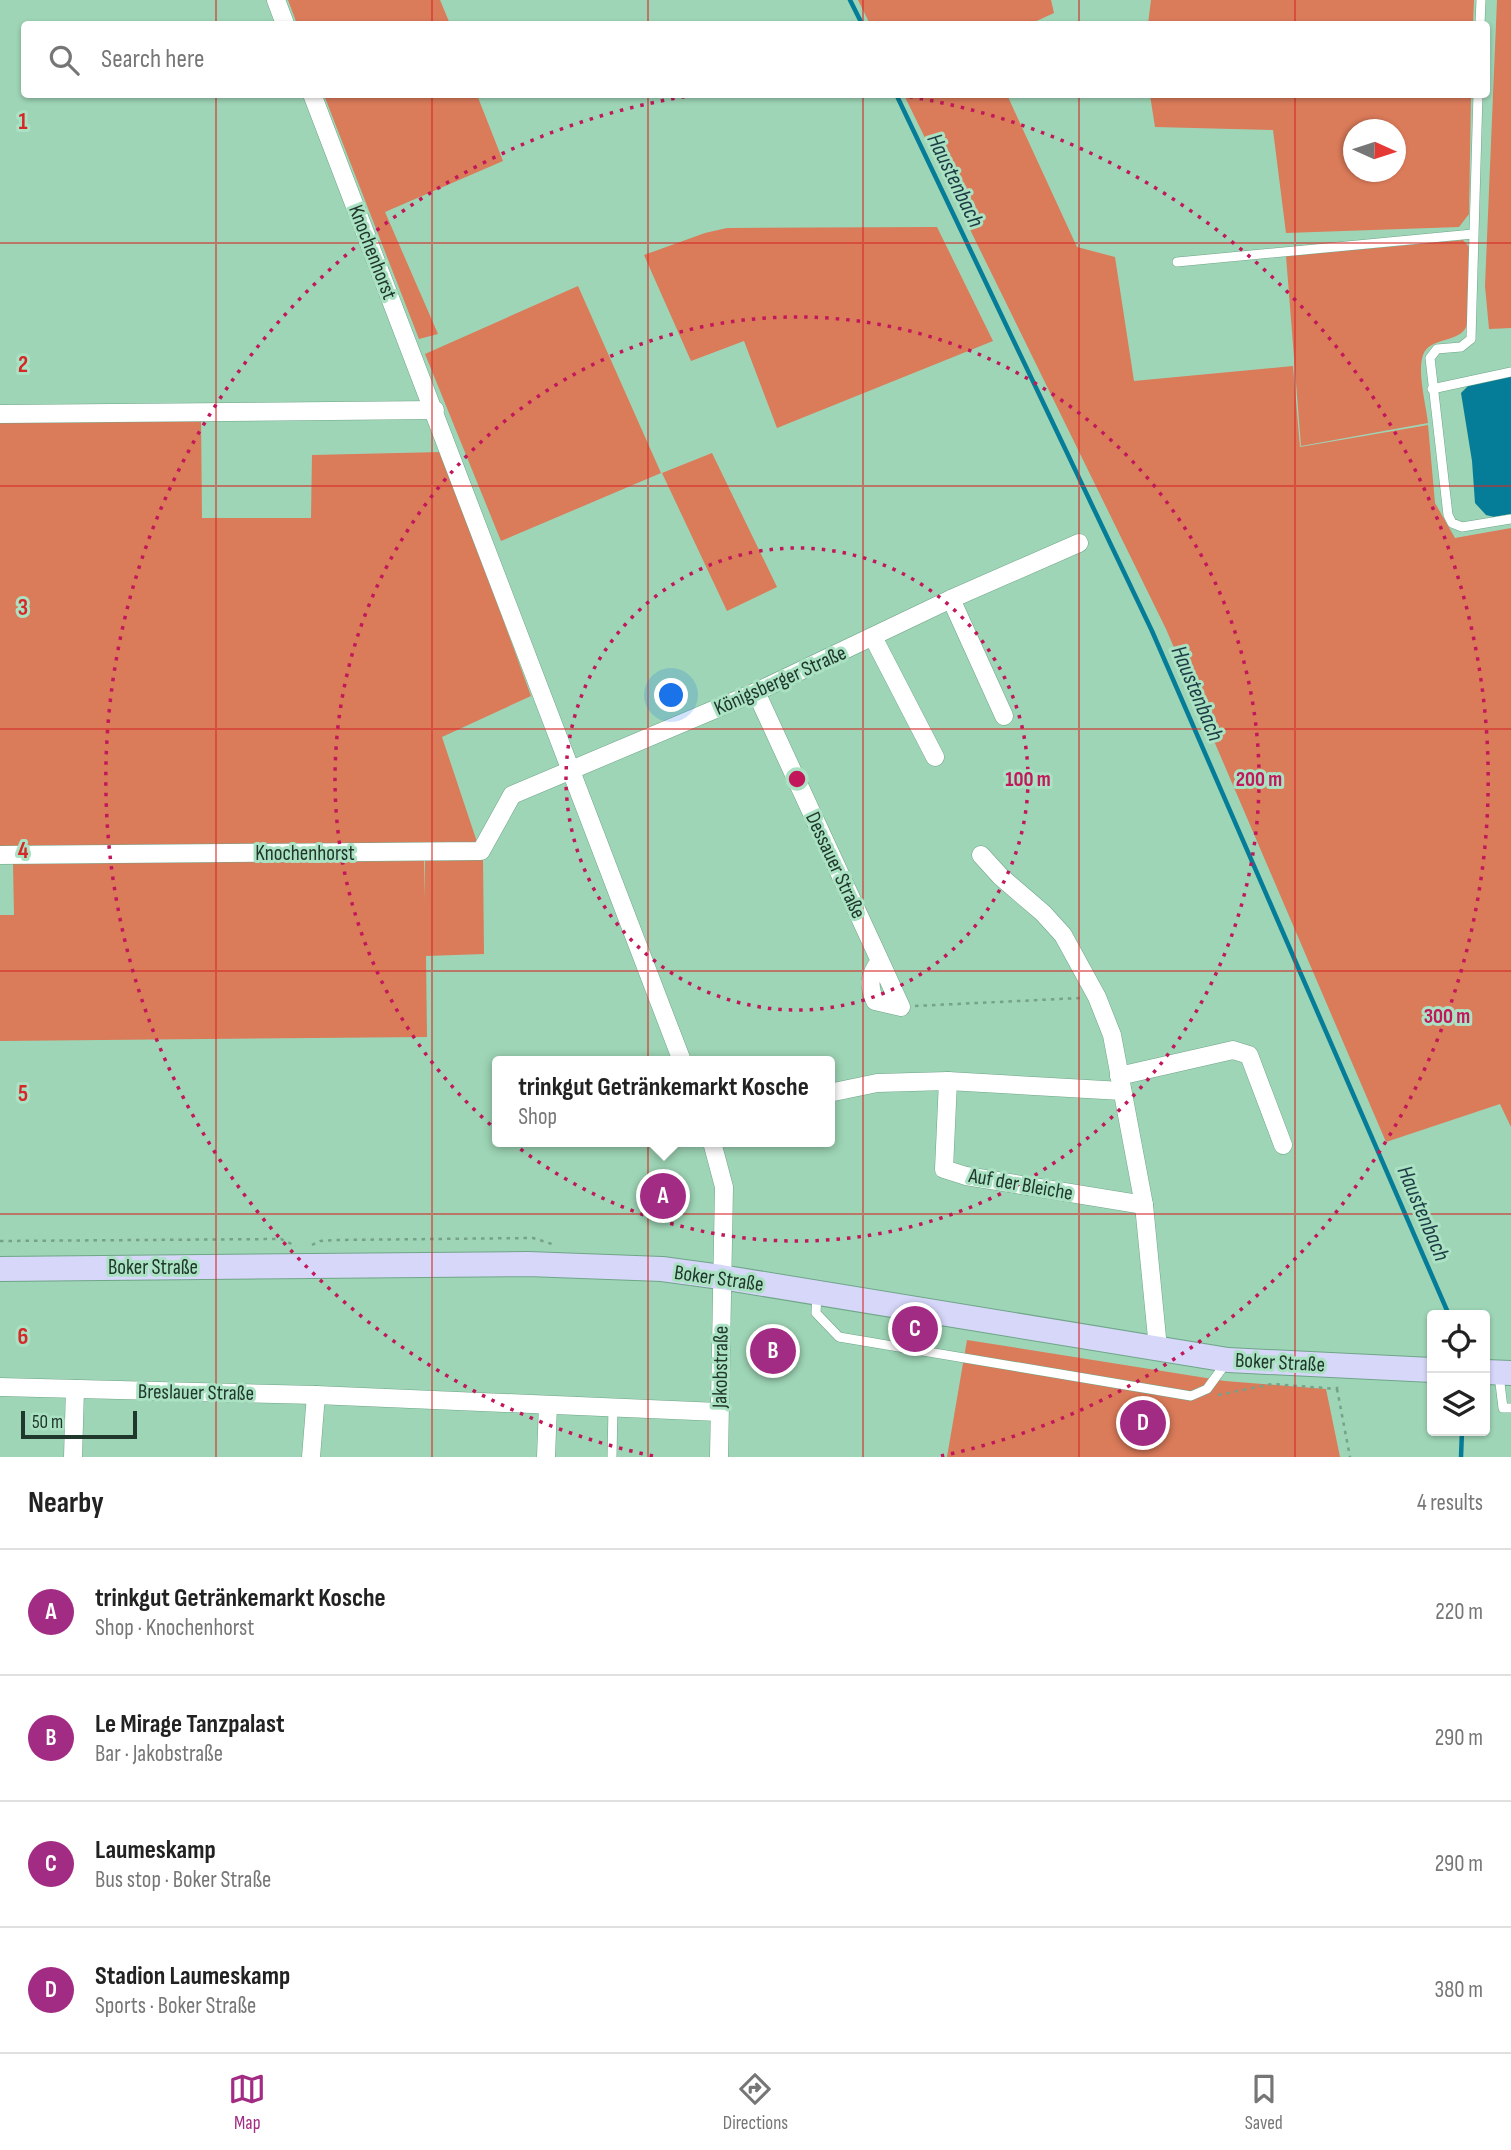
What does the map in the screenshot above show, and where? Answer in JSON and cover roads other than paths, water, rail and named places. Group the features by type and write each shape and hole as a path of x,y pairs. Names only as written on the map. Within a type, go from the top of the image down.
{"main road":[{"name":"Boker Straße","path":"0,1269 528,1264 662,1269 1337,1377 1427,1370"}],"street":[{"path":"275,0 284,21"},
{"name":"Knochenhorst","path":"314,98 680,1056"},
{"path":"0,414 435,410"},
{"name":"Königsberger Straße","path":"571,770 756,692 951,599 1079,543"},
{"path":"951,599 1004,716"},
{"name":"Königsberger Straße","path":"873,638 935,757"},
{"name":"Dessauer Straße","path":"756,692 901,1007"},
{"name":"Knochenhorst","path":"0,855 481,851 512,794 571,770"},
{"path":"981,855 1001,877 1044,913 1063,935 1097,997 1112,1035 1144,1205 1158,1348"},
{"path":"835,1092 877,1083 1121,1083 1233,1050 1250,1055 1283,1145"},
{"name":"Auf der Bleiche","path":"948,1081 944,1169 966,1176 1144,1205"},
{"path":"713,1147 724,1187 721,1277"},
{"name":"Jakobstraße","path":"719,1457 721,1277"},
{"name":"Breslauer Straße","path":"0,1387 316,1395 719,1412"},
{"path":"73,1457 75,1389"},
{"path":"311,1457 316,1395"},
{"path":"546,1457 548,1405"}],"lane":[{"path":"1480,21 1481,0"},
{"path":"1478,98 1471,338 1461,347 1437,349 1430,358 1432,389 1448,515 1452,523 1462,527 1511,520"},
{"path":"1177,262 1474,233"},
{"path":"1432,389 1511,372"},
{"path":"817,1293 816,1313 839,1337 1191,1396 1207,1389 1227,1360"},
{"path":"1498,1372 1503,1408 1511,1408"},
{"path":"612,1457 613,1407"}],"water":[{"path":"1511,376 1511,514 1494,517 1486,515 1475,503 1472,461 1461,393 1469,385"}],"waterway":[{"name":"Haustenbach","path":"850,0 860,21"},
{"name":"Haustenbach","path":"898,98 1152,631 1447,1310"},
{"name":"Haustenbach","path":"1461,1457 1462,1436"}],"place":[{"name":"trinkgut Getränkemarkt Kosche","path":"663,1196"},
{"name":"Laumeskamp","path":"915,1329"},
{"name":"Le Mirage Tanzpalast","path":"773,1351"},
{"name":"Stadion Laumeskamp","path":"1143,1423"}]}
